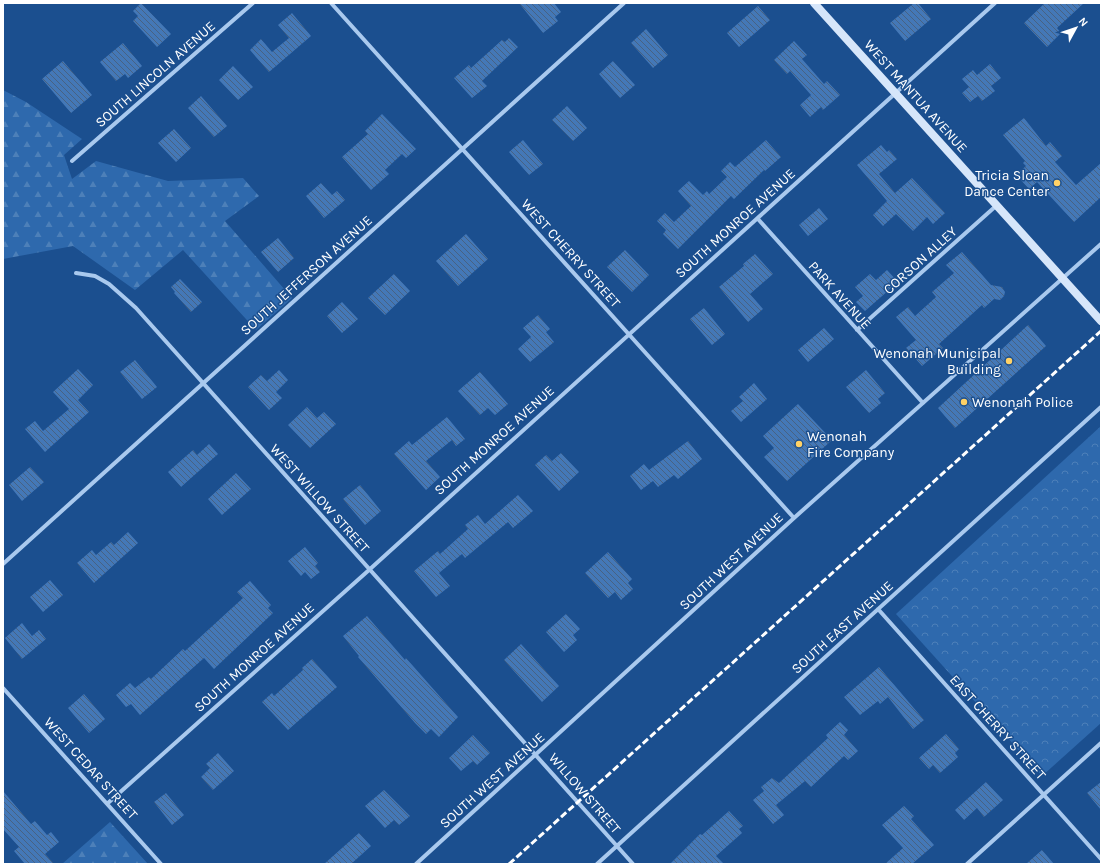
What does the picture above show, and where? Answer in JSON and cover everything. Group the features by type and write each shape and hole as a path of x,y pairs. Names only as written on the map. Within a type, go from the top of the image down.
{"street":[{"name":"SOUTH LINCOLN AVENUE","path":"72,162 253,3"},
{"name":"WEST CHERRY STREET","path":"332,3 794,518"},
{"name":"SOUTH JEFFERSON AVENUE","path":"3,564 624,3"},
{"name":"WEST MANTUA AVENUE","path":"814,3 1101,321"},
{"name":"SOUTH MONROE AVENUE","path":"108,803 369,570 628,333 758,219 995,3"},
{"name":"CORSON ALLEY","path":"857,330 997,206"},
{"name":"PARK AVENUE","path":"758,219 923,403"},
{"name":"SOUTH WEST AVENUE","path":"416,864 794,518 1101,244"},
{"name":"WEST WILLOW STREET","path":"76,273 95,276 109,284 136,308 369,570 536,754"},
{"name":"SOUTH EAST AVENUE","path":"597,864 1101,407"},
{"name":"EAST CHERRY STREET","path":"878,609 1101,859"},
{"name":"WEST CEDAR STREET","path":"3,688 108,803 161,864"},
{"path":"967,864 1101,743"},
{"name":"WILLOW STREET","path":"536,754 633,864"}],"green space":[{"path":"3,90 26,102 82,139 64,155 72,179 96,161 168,181 243,178 259,196 225,221 292,298 256,330 183,250 135,290 73,246 3,259"},
{"path":"1101,426 1101,723 1042,776 896,614"},
{"path":"110,822 148,864 62,864"}],"building":[{"path":"141,3 171,34 157,47 133,21 138,16 133,11"},
{"path":"519,3 554,3 561,12 555,17 558,21 543,33"},
{"path":"914,3 918,3 931,19 905,41 890,23"},
{"path":"1045,3 1084,3 1057,28 1061,33 1047,47 1024,23"},
{"path":"758,6 770,20 739,47 727,33"},
{"path":"292,13 311,36 269,72 250,50 261,39 272,52 289,38 278,25"},
{"path":"646,29 668,55 653,68 631,43"},
{"path":"509,38 518,47 482,81 487,86 472,98 454,78 469,65 471,68 502,40 505,42"},
{"path":"794,41 807,55 802,59 824,84 827,81 840,95 823,110 821,107 810,117 800,105 811,95 790,71 787,74 774,60"},
{"path":"123,43 142,66 128,78 125,74 116,81 100,62"},
{"path":"63,61 92,95 71,113 42,79"},
{"path":"613,61 635,85 620,98 599,74"},
{"path":"990,64 1001,78 991,86 995,91 982,101 978,96 970,102 962,93 969,87 962,79 973,70 977,75"},
{"path":"233,66 253,87 238,100 219,80"},
{"path":"201,96 227,126 214,137 188,108"},
{"path":"567,106 587,128 573,141 552,120"},
{"path":"382,114 416,149 406,158 402,154 385,170 389,174 371,190 342,157 368,134 365,131"},
{"name":"Tricia Sloan Dance Center","path":"1024,118 1046,146 1050,142 1062,156 1055,162 1076,185 1101,163 1101,197 1074,222 1037,182 1029,189 1016,175 1026,166 1023,163 1025,161 1003,135"},
{"path":"174,129 191,148 176,162 158,143"},
{"path":"523,140 543,164 529,175 509,152"},
{"path":"766,140 781,157 765,171 764,170 734,199 731,196 678,249 663,234 666,230 657,221 665,213 674,222 691,206 678,191 689,181 703,195 707,191 709,194 727,177 721,171 730,162 735,167"},
{"path":"881,145 887,152 889,150 897,159 879,174 895,193 912,178 945,213 933,224 927,217 913,231 896,214 883,226 873,215 887,201 857,165"},
{"path":"321,183 332,195 337,191 345,200 324,218 306,196"},
{"path":"819,208 828,219 808,236 799,225"},
{"path":"466,234 488,259 458,286 436,261"},
{"path":"278,238 294,258 278,272 261,252"},
{"path":"625,250 649,275 632,292 607,267"},
{"path":"962,252 991,285 1002,287 1005,292 1004,296 1000,300 994,299 984,308 982,305 939,344 943,348 922,366 906,348 916,340 896,317 908,307 915,316 936,297 932,292 954,273 946,265"},
{"path":"755,254 773,274 750,294 763,309 748,322 719,287 744,266 743,264"},
{"path":"887,270 898,282 865,311 856,302 863,296 855,287 870,274 876,280"},
{"path":"394,274 410,291 385,315 368,298"},
{"path":"180,279 202,302 191,312 174,293 175,292 171,287"},
{"path":"342,302 358,319 342,333 327,316"},
{"path":"704,308 725,334 712,345 690,319"},
{"path":"538,315 550,329 546,332 554,342 530,362 518,349 531,337 523,328"},
{"name":"Wenonah Municipal Building","path":"1028,325 1046,346 955,428 938,408"},
{"path":"824,328 834,339 808,362 798,350"},
{"path":"135,360 157,387 142,399 120,372"},
{"path":"78,369 93,385 78,400 89,412 45,452 25,429 35,421 43,431 69,409 53,392"},
{"path":"279,370 288,380 276,392 282,398 269,410 248,387 261,375 267,381"},
{"path":"866,370 885,393 878,399 881,403 869,413 846,387"},
{"path":"480,372 508,404 495,415 488,408 480,415 458,391"},
{"path":"754,383 767,399 741,422 731,411 743,401 739,397"},
{"name":"Wenonah Fire Company","path":"798,404 832,440 787,481 764,457 774,448 763,436"},
{"path":"307,407 317,418 324,412 336,424 310,448 288,425"},
{"path":"447,417 465,439 456,446 452,440 426,461 440,477 426,490 394,454 409,441 412,445"},
{"path":"688,441 702,459 678,479 674,475 658,487 653,481 641,490 630,476 644,464 649,470"},
{"path":"209,444 218,454 181,487 168,472 193,450 197,455"},
{"path":"561,453 579,472 559,491 535,465 546,455 552,461"},
{"path":"30,467 44,482 22,501 9,485"},
{"path":"236,473 251,489 222,515 208,499"},
{"path":"360,485 381,511 365,525 343,499"},
{"path":"518,495 533,511 513,528 508,522 465,558 462,554 439,573 450,586 436,597 414,571 438,551 440,554 468,529 465,525 478,515 485,524"},
{"path":"128,532 138,543 94,583 77,563 92,550 96,555 111,542 114,545"},
{"path":"305,547 318,563 315,566 320,572 311,579 305,572 301,576 288,561"},
{"path":"608,552 632,579 628,583 633,589 621,600 615,592 608,598 585,573"},
{"path":"50,580 63,595 43,612 30,597"},
{"path":"250,581 271,605 268,608 273,613 214,669 204,658 140,715 131,704 126,707 116,695 130,683 135,688 149,677 151,679 183,649 185,651 243,598 237,592"},
{"path":"566,614 580,629 573,635 577,640 564,652 546,632"},
{"path":"367,616 405,660 406,658 458,717 439,737 431,729 426,734 415,723 358,657 359,656 343,636"},
{"path":"22,623 32,636 39,630 46,639 22,659 5,638"},
{"path":"521,644 559,686 542,702 504,660"},
{"path":"312,659 337,687 288,730 262,702 272,693 274,696 303,670 302,668"},
{"path":"879,667 924,720 913,729 888,697 880,704 878,701 860,715 844,697"},
{"path":"84,694 105,719 89,733 68,708"},
{"path":"840,722 848,730 844,735 858,751 848,760 844,756 811,787 805,781 776,805 784,815 773,824 753,800 764,791 761,787 772,778 779,783 828,738 826,735"},
{"path":"946,734 959,749 955,753 958,757 940,773 933,765 929,769 919,758"},
{"path":"473,735 490,753 477,765 473,761 461,771 449,758"},
{"path":"218,753 234,771 213,790 201,777 210,768 206,764"},
{"path":"986,782 1003,800 984,817 977,808 964,820 955,810"},
{"path":"1101,782 1101,810 1087,793"},
{"path":"384,790 410,816 399,825 394,820 385,828 365,806"},
{"path":"3,791 31,824 35,821 47,835 51,832 59,842 45,854 54,864 25,864 14,851 19,847 3,829"},
{"path":"166,793 184,815 172,825 154,802"},
{"path":"904,806 914,816 911,819 934,845 912,864 885,864 903,848 882,825"},
{"path":"729,811 743,826 739,829 742,833 716,856 724,864 670,864 700,834 702,835"},
{"path":"359,833 371,846 351,864 324,864"},
{"path":"1042,850 1054,864 1026,864"}],"railway":[{"path":"509,864 1101,331"}],"place":[{"name":"Tricia Sloan Dance Center","path":"1057,183"},
{"name":"Wenonah Municipal Building","path":"1009,361"},
{"name":"Wenonah Police","path":"964,402"},
{"name":"Wenonah Fire Company","path":"799,444"}]}
